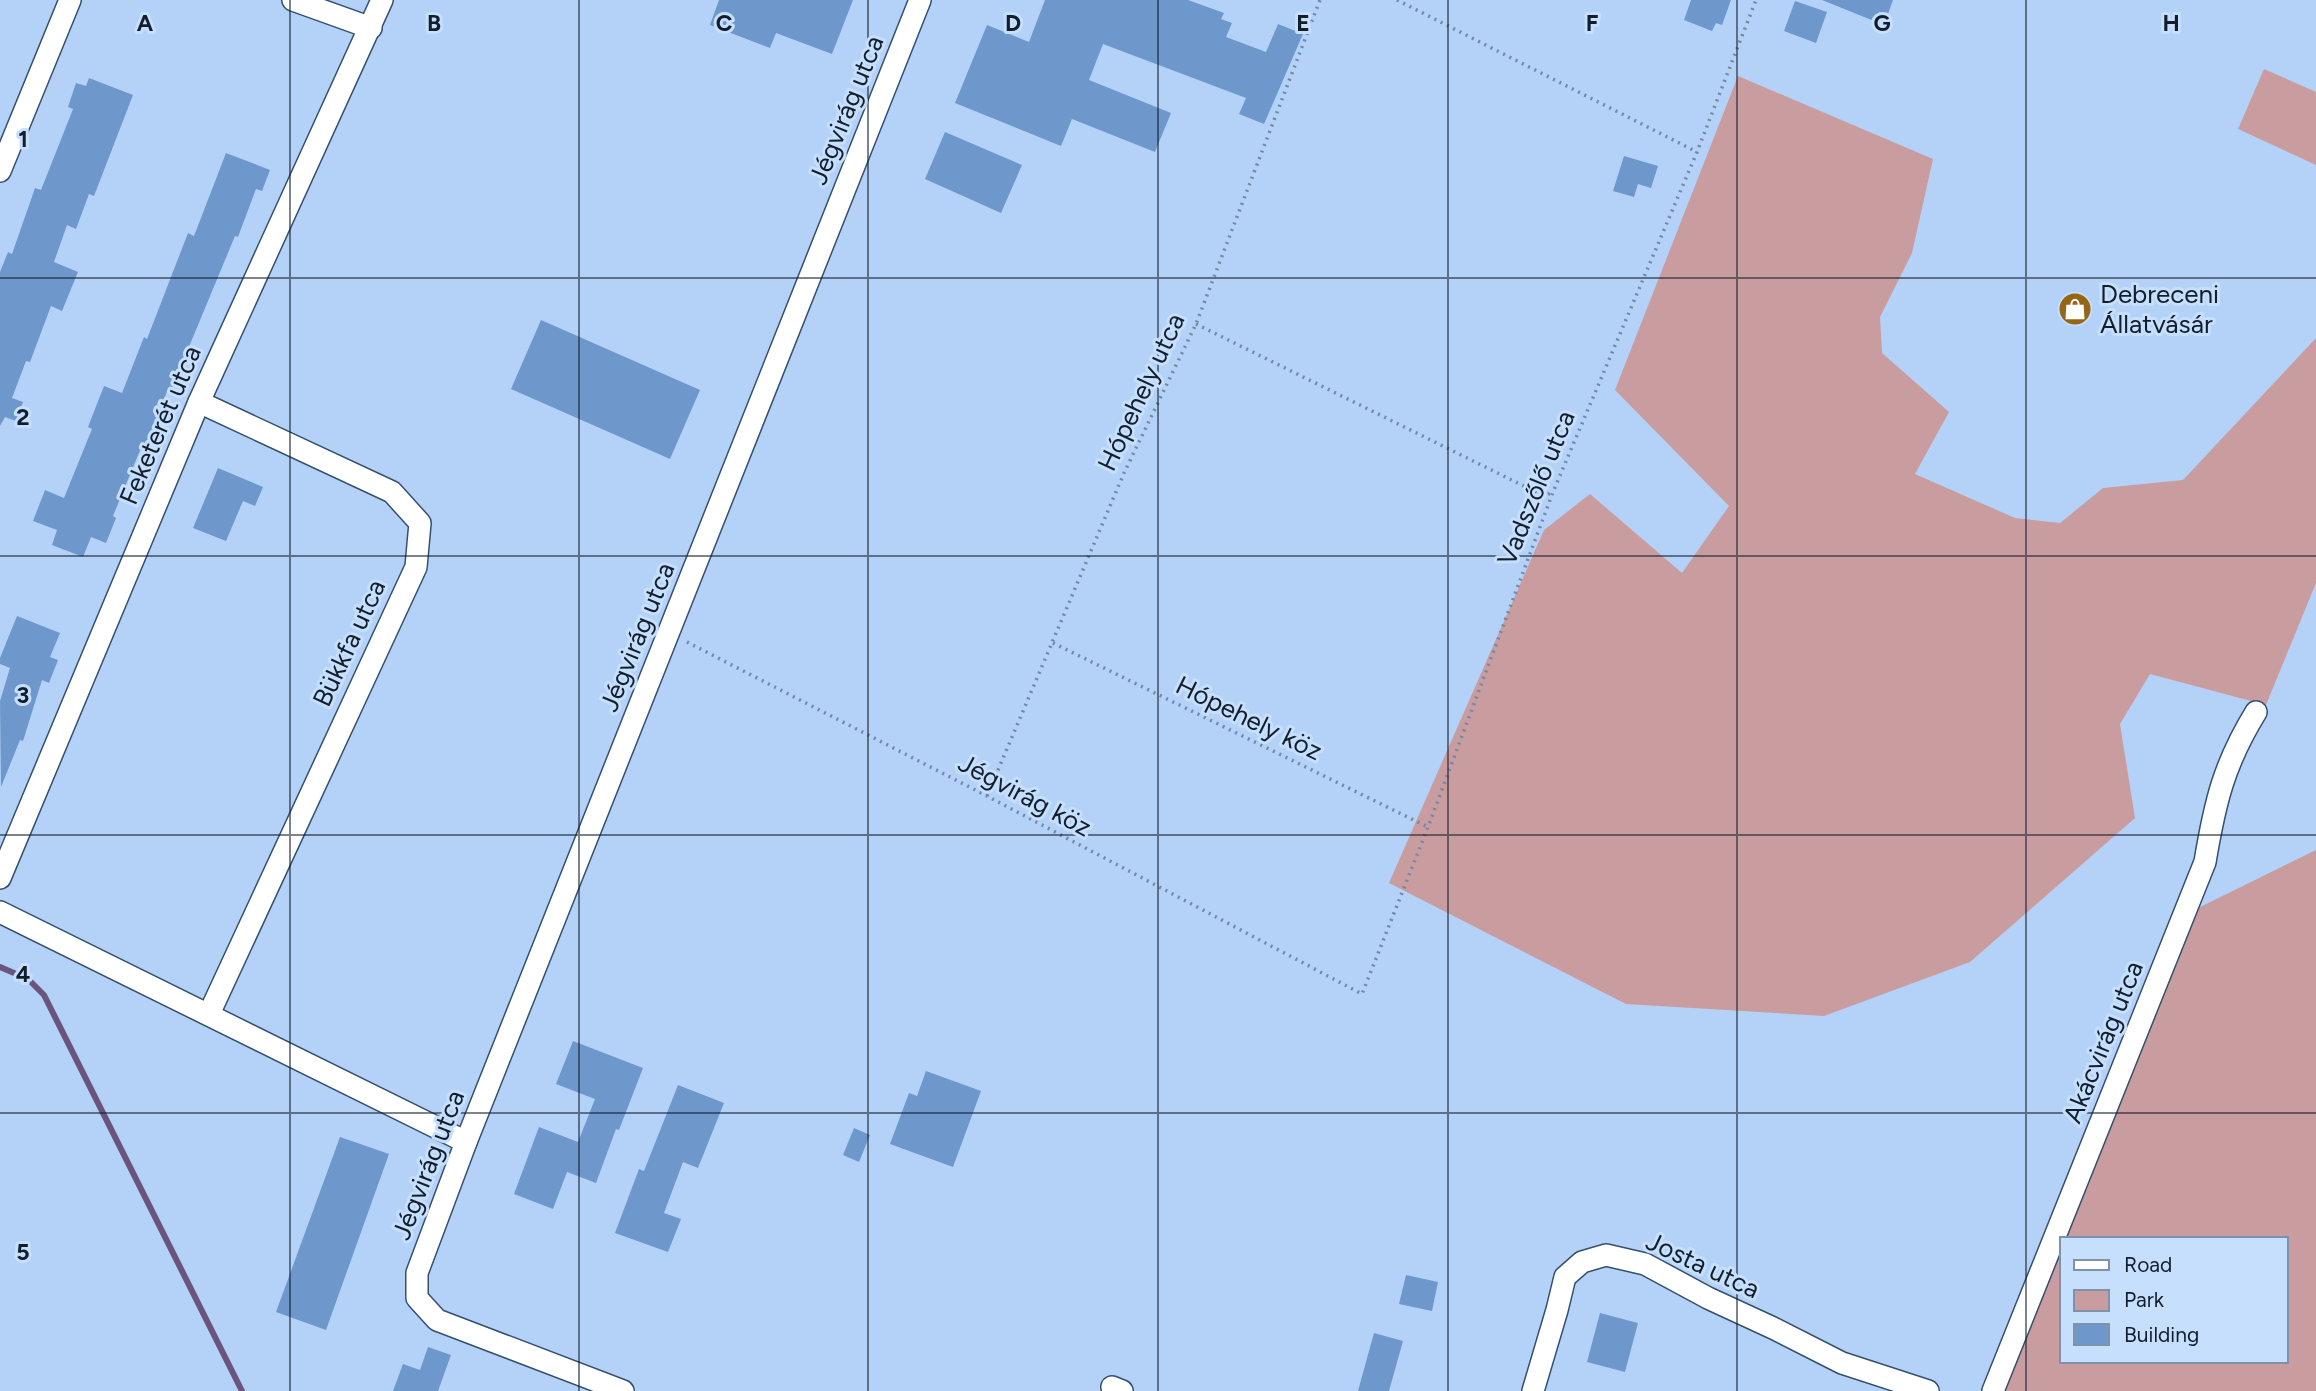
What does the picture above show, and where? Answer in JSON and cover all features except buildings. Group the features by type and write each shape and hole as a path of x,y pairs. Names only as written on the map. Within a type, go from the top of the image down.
{"street":[{"path":"0,171 70,0"},
{"path":"293,0 370,28"},
{"name":"Feketerét utca","path":"0,878 200,402 382,0"},
{"name":"Jégvirág utca","path":"623,1391 437,1320 417,1298 417,1273 466,1142 920,0"},
{"name":"Bükkfa utca","path":"200,402 392,492 420,523 416,567 209,1014"},
{"name":"Akácvirág utca","path":"1993,1391 2205,862 2221,782 2237,743 2256,712"},
{"path":"0,912 466,1142"},
{"name":"Josta utca","path":"1533,1391 1564,1277 1582,1262 1606,1255 1645,1264 1842,1363 1928,1391"}],"path":[{"name":"Hópehely utca","path":"987,796 1124,473 1196,324 1320,0"},
{"path":"1397,0 1697,152"},
{"name":"Vadszőlő utca","path":"1362,994 1553,492 1697,152 1756,0"},
{"path":"1196,324 1540,494 1553,492"},
{"name":"Jégvirág köz","path":"669,633 987,796 1362,994"},
{"name":"Hópehely köz","path":"1053,643 1427,827"}],"green space":[{"path":"2264,69 2316,92 2316,165 2238,129"},
{"path":"1738,76 1933,159 1912,253 1880,317 1882,353 1949,412 1915,474 2015,518 2060,523 2103,488 2183,480 2316,338 2316,583 2266,705 2150,674 2120,724 2135,818 1970,962 1824,1016 1626,1004 1389,883 1544,530 1590,494 1682,573 1729,506 1615,390"},
{"path":"2316,850 2316,1391 2001,1391 2060,1241 2060,1363 2288,1363 2288,1237 2062,1237 2190,912"}],"waterway":[{"path":"0,967 28,979 44,995 242,1391"}],"place":[{"name":"Debreceni Állatvásár","path":"2075,309"}]}
